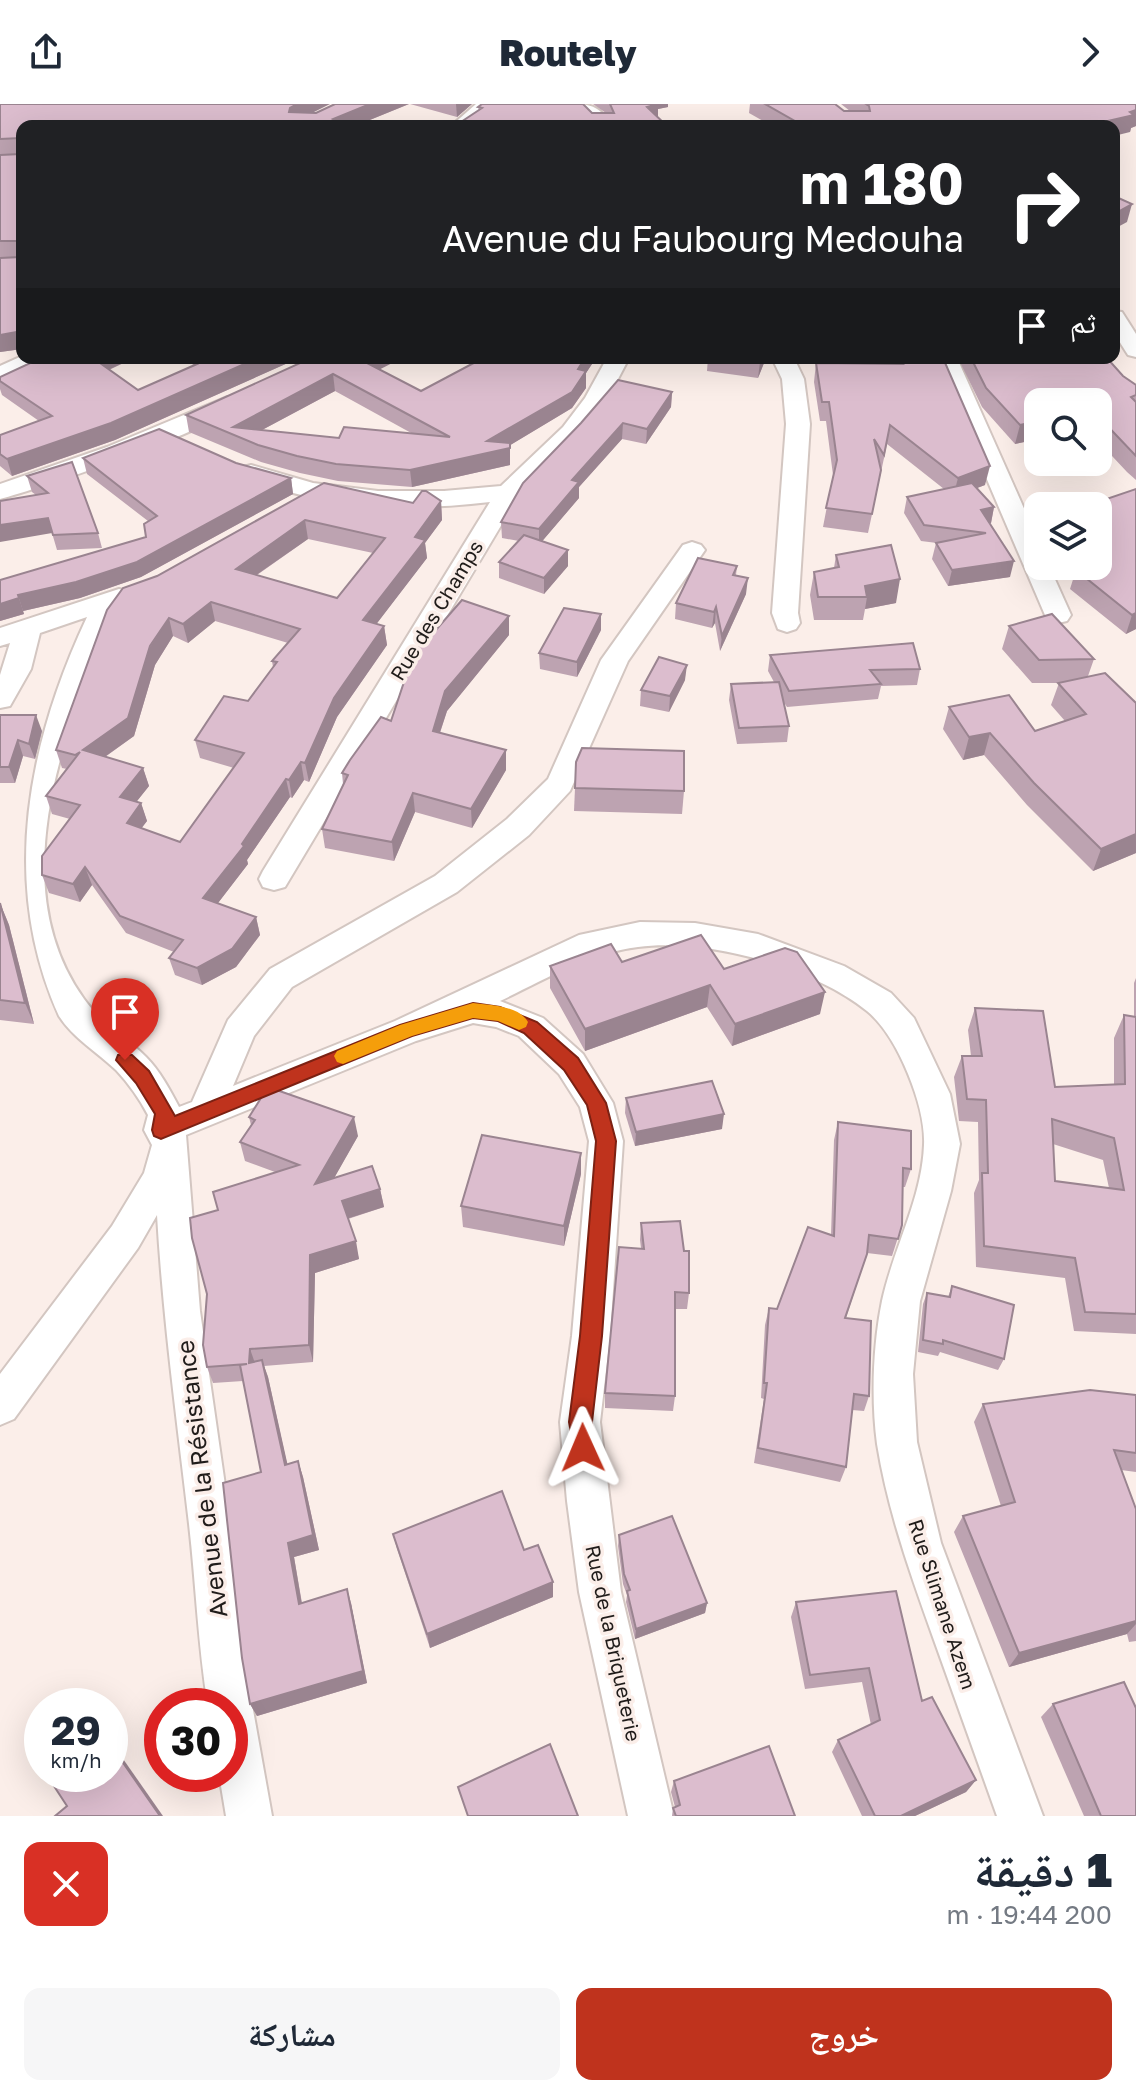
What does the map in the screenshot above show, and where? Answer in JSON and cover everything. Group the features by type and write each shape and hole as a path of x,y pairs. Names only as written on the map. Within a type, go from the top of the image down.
{"street":[{"path":"467,120 487,104"},
{"path":"580,104 599,120"},
{"path":"1120,326 1136,350"},
{"name":"Rue des Champs","path":"274,879 508,493 548,461 620,364"},
{"path":"786,364 793,379 798,424 785,613 787,623"},
{"path":"949,364 1058,615"},
{"path":"0,492 56,476 166,433 252,392"},
{"path":"166,433 189,446"},
{"path":"233,465 268,479 320,492 397,498 475,497 508,493"},
{"path":"294,507 320,492"},
{"path":"205,1112 240,1029 281,978 446,884 518,827 560,784 615,660 692,550"},
{"name":"Avenue de la Résistance","path":"28,627 121,596 59,713 33,815 29,870 32,915 46,965 73,1010 143,1077 165,1114 181,1311 210,1527 224,1671 249,1816"},
{"path":"0,637 28,627"},
{"path":"0,699 17,669 28,627"},
{"name":"Rue Slimane Azem","path":"407,1030 590,944 640,934 695,935 758,946 833,975 879,1002 902,1027 933,1094 942,1144 933,1191 901,1301 894,1374 897,1442 920,1543 1020,1816"},
{"name":"Rue de la Briqueterie","path":"166,1135 205,1112 407,1030 473,1010 500,1014 531,1027 571,1064 596,1103 606,1141 580,1422 600,1592 651,1816"},
{"path":"0,1404 125,1237 160,1178 166,1135"}],"building":[{"path":"0,104 297,104 289,112 316,113 335,104 370,104 335,120 16,120 16,138 0,139"},
{"path":"482,104 583,104 592,113 614,113 610,104 658,104 647,107 661,120 464,120 482,108 478,107"},
{"path":"765,104 835,104 844,111 870,111 866,104 1136,104 1136,110 1130,112 1134,115 1112,120 793,120"},
{"path":"16,154 16,241 0,241 0,155"},
{"path":"1120,199 1132,204 1120,211"},
{"path":"16,257 16,332 0,335 0,258"},
{"path":"28,364 101,364 138,390 197,364 244,364 111,423 7,459 0,454 0,435 52,416 0,381 0,377"},
{"path":"298,364 369,364 421,391 472,364 581,364 578,369 586,371 572,392 487,441 510,443 510,448 410,470 336,464 258,445 186,415","holes":["333,374 450,437 344,427 339,438 233,427"]},
{"path":"816,364 946,364 990,466 958,478 890,425 884,455 874,439 881,470 872,514 826,508 837,460 829,402 822,402"},
{"path":"974,364 1112,364 1136,385 1136,395 1131,397 1136,402 1136,456 1112,431 1112,388 1024,388 1024,424 1020,425 986,388"},
{"path":"618,380 672,392 647,429 623,423 572,480 579,482 539,529 501,522 523,483"},
{"path":"159,429 236,463 291,478 137,562 76,582 18,595 19,598 0,604 0,580 146,537 144,524 157,516 83,458"},
{"path":"72,462 98,533 53,535 48,518 0,525 0,501 48,493 27,476"},
{"path":"324,483 413,503 422,491 426,491 441,501 415,537 425,540 363,620 384,626 334,698 305,763 301,762 289,780 286,779 242,844 244,846 203,898 256,917 232,949 197,968 169,958 183,940 120,916 85,867 73,884 42,875 42,856 80,805 46,796 80,752 75,755 56,750 107,610 123,588 157,576","holes":["305,520 385,538 337,598 236,569","211,602 300,629 272,661 277,662 248,701 224,696 195,740 244,753 180,842 127,823 141,803 120,797 143,768 83,750 128,718 150,646 169,618 183,624"]},
{"path":"972,483 994,507 981,510 1014,561 952,570 936,543 986,533 924,525 907,497"},
{"path":"1136,489 1136,613 1132,615 1088,580 1112,580 1112,497"},
{"path":"524,535 568,550 544,578 499,562"},
{"path":"891,545 900,579 865,586 867,597 818,597 814,572 839,567 836,555"},
{"path":"698,558 737,566 733,575 748,578 722,636 716,607 714,612 676,603"},
{"path":"462,600 509,616 445,691 433,731 506,750 471,809 413,793 392,842 322,829 348,775 342,773 350,760 381,717 391,721 412,658 425,636 429,638"},
{"path":"564,608 601,614 577,662 539,653"},
{"path":"1052,614 1094,659 1039,660 1009,626"},
{"path":"913,643 920,669 870,670 881,684 789,691 770,655"},
{"path":"659,657 687,665 670,696 641,690"},
{"path":"1105,673 1136,703 1136,834 1101,849 1034,783 990,733 969,737 949,707 1009,695 1035,731 1086,714 1058,683"},
{"path":"779,682 789,726 739,728 731,684"},
{"path":"0,715 36,715 29,744 18,740 9,767 0,767"},
{"path":"582,748 684,751 684,791 575,788 576,762"},
{"path":"0,903 25,1003 0,1000"},
{"path":"701,935 724,969 785,948 797,952 825,992 735,1024 710,985 585,1029 550,966 611,944 622,962"},
{"path":"975,1008 1043,1011 1055,1087 1125,1084 1124,1015 1136,1017 1136,1314 1085,1312 1075,1258 984,1246 982,1173 988,1173 986,1100 967,1099 962,1056 982,1056","holes":["1052,1119 1114,1138 1124,1190 1055,1181"]},
{"path":"712,1081 724,1114 636,1132 626,1098"},
{"path":"268,1087 354,1117 315,1184 372,1166 380,1189 342,1201 356,1241 310,1255 309,1345 250,1349 249,1363 262,1360 285,1465 298,1461 313,1535 288,1543 299,1604 347,1589 363,1671 250,1704 223,1483 261,1472 240,1365 247,1364 207,1367 203,1345 207,1294 192,1238 190,1218 218,1210 213,1192 299,1165 240,1142 255,1120 249,1117"},
{"path":"838,1122 911,1131 911,1169 903,1168 902,1225 898,1239 869,1235 867,1254 845,1318 871,1321 869,1396 854,1394 846,1467 758,1448 767,1383 764,1383 769,1308 777,1309 808,1227 834,1236"},
{"path":"482,1135 581,1153 564,1226 461,1206"},
{"path":"680,1221 684,1251 689,1251 689,1293 675,1292 675,1396 605,1393 619,1247 644,1249 641,1223"},
{"path":"952,1286 1014,1305 1004,1359 943,1340 943,1344 923,1340 927,1293 950,1297"},
{"path":"1090,1390 1136,1395 1136,1453 1114,1450 1136,1509 1136,1621 1019,1653 963,1516 1015,1502 983,1404"},
{"path":"502,1491 524,1550 538,1545 553,1582 427,1634 393,1534"},
{"path":"672,1516 707,1603 636,1629 619,1535"},
{"path":"896,1591 922,1701 932,1697 976,1780 901,1816 875,1816 838,1740 880,1720 869,1668 810,1675 796,1602"},
{"path":"1124,1682 1136,1708 1136,1816 1101,1816 1053,1704"},
{"path":"550,1744 578,1816 468,1816 458,1787"},
{"path":"769,1746 795,1816 676,1816 673,1808 680,1805 674,1781"},
{"path":"128,1770 160,1816 55,1816 67,1806 58,1792 128,1792"}],"slow traffic":[{"path":"343,1056 407,1030 473,1010 500,1014 519,1022"}],"route":[{"path":"125,1060 143,1077 165,1114 161,1130 407,1030 473,1010 500,1014 531,1027 571,1064 596,1103 606,1141 591,1336 580,1422 583,1448"}]}
